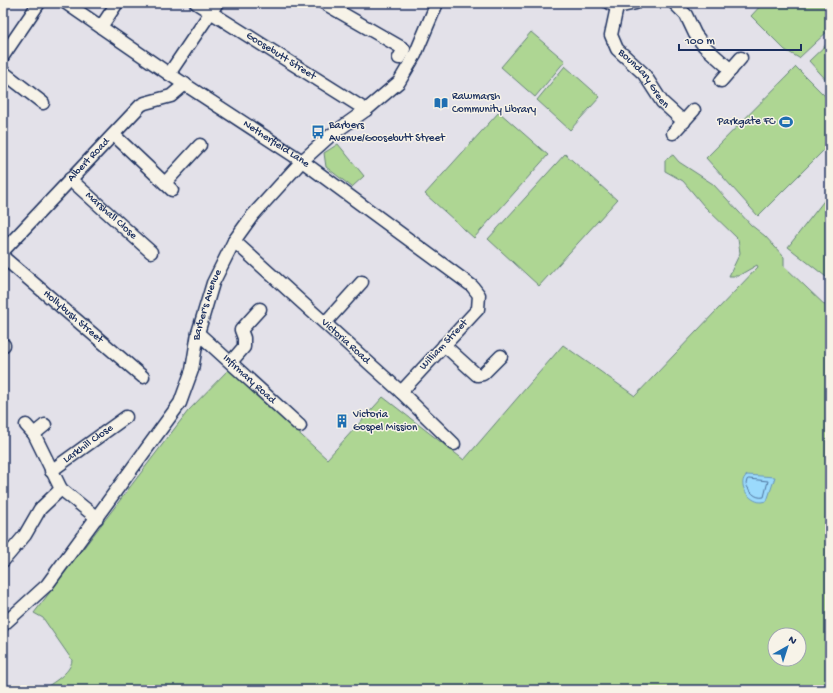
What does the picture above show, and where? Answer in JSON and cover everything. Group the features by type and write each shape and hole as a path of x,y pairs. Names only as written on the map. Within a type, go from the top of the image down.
{"street":[{"path":"3,56 39,3"},
{"name":"Netherfield Lane","path":"66,3 169,74 302,161 472,286 479,295"},
{"path":"101,27 117,3"},
{"name":"Goosebutt Street","path":"196,3 214,8 366,110"},
{"path":"324,3 404,49 399,58"},
{"name":"Barber's Avenue","path":"3,624 47,585 180,403 192,370 198,333 213,283 234,242 252,216 302,161 331,135 366,110 399,82 415,55 437,3"},
{"name":"Boundary Green","path":"636,3 613,5 611,35 617,49 644,74 662,102 684,122"},
{"path":"674,3 686,15 695,34 704,46 731,70"},
{"path":"169,74 214,8"},
{"path":"721,81 741,58"},
{"path":"3,72 43,103"},
{"name":"Albert Road","path":"3,251 143,104 170,96 185,84"},
{"path":"673,133 694,110"},
{"path":"114,135 169,186 200,145"},
{"name":"Marshall Close","path":"70,180 151,252"},
{"name":"Victoria Road","path":"234,242 401,392 454,444"},
{"name":"Hollybush Street","path":"3,257 143,377"},
{"path":"325,323 362,282"},
{"name":"William Street","path":"401,392 478,308 479,295"},
{"path":"231,362 244,347 244,338 241,330 260,309"},
{"name":"Infirmary Road","path":"198,333 300,426"},
{"path":"444,344 477,375 482,374 501,356"},
{"name":"Larkhill Close","path":"51,471 126,417"},
{"path":"26,425 34,434 61,489 96,518"},
{"path":"34,434 46,425"},
{"path":"5,553 25,535 40,508 61,489"}],"green space":[{"path":"763,3 830,3 830,29 799,58 785,50 751,16"},
{"path":"531,32 565,61 535,97 501,67"},
{"path":"830,41 830,84 809,61"},
{"path":"565,66 600,97 570,130 537,100"},
{"name":"Parkgate FC","path":"796,67 830,101 830,144 758,216 706,158"},
{"path":"499,112 548,155 474,238 425,194"},
{"path":"338,144 364,176 352,187 326,167 324,153"},
{"path":"565,154 617,200 539,286 488,239"},
{"path":"673,155 679,162 713,184 751,225 765,236 784,257 784,266 830,310 830,690 42,690 65,673 71,665 72,660 43,618 34,613 188,411 229,369 327,459 383,397 464,460 563,345 635,396 758,267 757,265 738,276 729,276 740,253 738,239 704,206 683,181 665,171 665,160"},
{"path":"830,193 830,280 788,247"}],"water":[{"path":"747,475 775,477 767,501 757,501 748,496 743,487 744,478"}],"place":[{"name":"Rawmarsh Community Library","path":"441,103"},
{"name":"Parkgate FC","path":"786,122"},
{"name":"Barbers Avenue/Goosebutt Street","path":"318,132"},
{"name":"Victoria Gospel Mission","path":"342,421"}]}
